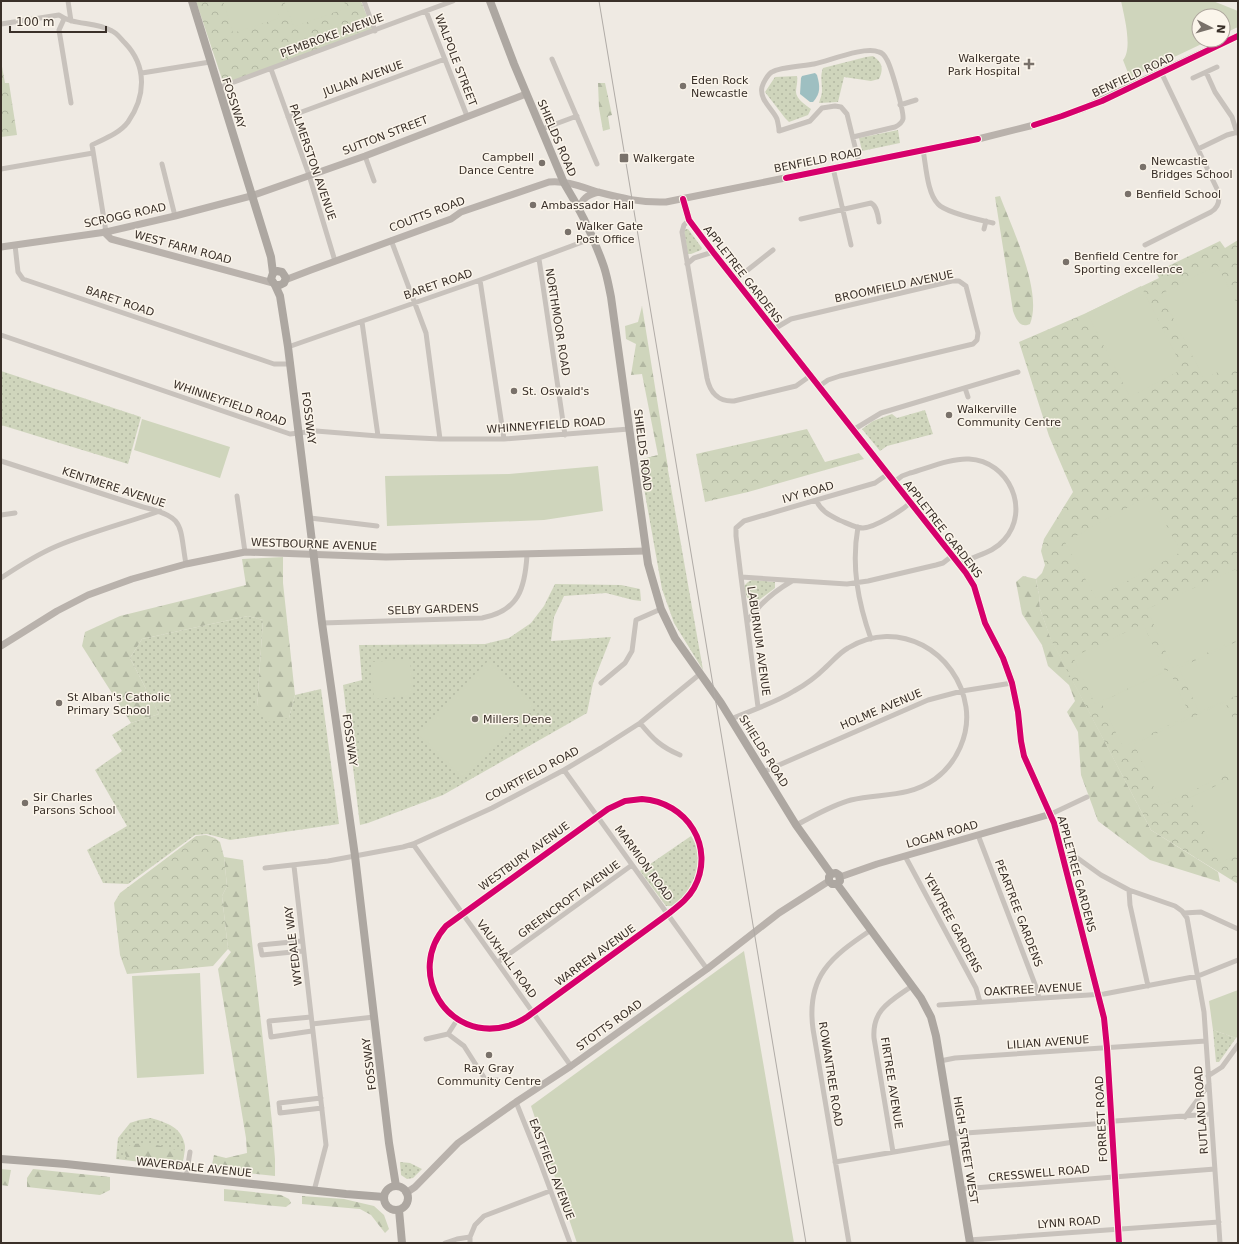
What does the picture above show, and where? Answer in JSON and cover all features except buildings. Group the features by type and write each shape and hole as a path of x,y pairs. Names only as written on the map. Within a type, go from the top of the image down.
{"main road":[{"name":"FOSSWAY","path":"192,1 251,196 271,257 280,276 280,296 300,433 322,623 355,856 389,1143 396,1186"},
{"name":"SHIELDS ROAD","path":"490,1 526,94 566,183 593,238 604,268 611,297 650,576 661,609 675,638 731,719 796,824 870,930 921,998 931,1017 940,1061"},
{"path":"274,284 280,285 280,276"},
{"name":"FOSSWAY","path":"274,284 280,296"},
{"name":"HIGH STREET WEST","path":"940,1061 970,1241"},
{"name":"WAVERDALE AVENUE","path":"1,1159 66,1164 314,1191 384,1197"},
{"path":"396,1186 402,1188 406,1193 407,1203 399,1210 388,1207 384,1201 385,1193 389,1188 396,1186"},
{"path":"399,1210 402,1243"}],"street":[{"path":"68,1 71,21"},
{"path":"364,1 375,30"},
{"name":"PEMBROKE AVENUE","path":"218,88 453,1"},
{"name":"WALPOLE STREET","path":"426,11 467,116"},
{"path":"1,24 59,14 64,19 91,23 113,31 129,47 136,58 142,73 140,95 128,123 107,138 92,145 105,232"},
{"path":"64,19 59,30 71,103"},
{"name":"BENFIELD ROAD","path":"566,183 641,202 666,202 983,138 1049,121 1102,101 1238,36"},
{"path":"853,137 898,126 903,118 888,62 883,54 870,50 853,53 813,64 777,70 768,75 763,85 762,94 777,119 779,131 810,121 822,108 838,106 846,111 859,163"},
{"name":"JULIAN AVENUE","path":"288,117 445,58"},
{"path":"552,59 597,164"},
{"path":"142,73 210,62"},
{"path":"1193,78 1217,67"},
{"name":"PALMERSTON AVENUE","path":"271,69 309,175 335,261"},
{"path":"1145,245 1211,212 1217,206 1219,201 1219,194 1162,72"},
{"path":"1198,149 1227,135 1237,132 1232,117 1217,96 1206,72"},
{"name":"SUTTON STREET","path":"251,196 365,156 526,94"},
{"path":"900,104 916,100"},
{"path":"542,129 577,116"},
{"path":"923,150 932,194 938,204 950,211 993,223"},
{"path":"1,169 92,153"},
{"path":"365,156 374,181"},
{"path":"162,164 175,216"},
{"path":"833,168 851,245"},
{"name":"COUTTS ROAD","path":"280,276 296,276 390,240 451,219 461,212 549,182 555,181 566,183"},
{"path":"579,210 581,202 584,198 591,194 600,192"},
{"name":"SCROGG ROAD","path":"1,247 105,232 175,216 251,196"},
{"name":"APPLETREE GARDENS","path":"683,199 689,220 713,252 974,586 987,627 1003,658 1012,683 1024,756 1051,814 1098,995"},
{"path":"801,219 869,203 873,204 876,208 879,222"},
{"path":"689,220 684,224 682,230 708,383 711,390 716,396 724,400 734,401 796,386 810,376"},
{"path":"984,229 986,221"},
{"name":"WEST FARM ROAD","path":"105,232 111,239 258,278 274,284"},
{"name":"BARET ROAD","path":"288,347 539,259 593,238"},
{"path":"390,240 426,333 440,439"},
{"name":"BARET ROAD","path":"15,245 18,272 22,278 274,364 290,364"},
{"path":"735,280 773,250"},
{"path":"687,264 694,258 713,252"},
{"name":"NORTHMOOR ROAD","path":"539,259 565,435"},
{"name":"WEST FARM ROAD","path":"258,278 280,276"},
{"path":"480,280 504,439"},
{"name":"BROOMFIELD AVENUE","path":"774,330 791,319 954,281 961,282 966,286 978,333 977,340 973,344 840,376 828,380 818,387"},
{"path":"362,322 378,436"},
{"name":"WHINNEYFIELD ROAD","path":"1,335 290,434 316,431 440,439 504,439 629,430"},
{"path":"853,430 881,413 1018,372"},
{"path":"966,388 968,397"},
{"path":"894,482 902,476 910,473 964,459 979,460 989,464 1004,476 1011,486 1016,503 1016,515 1012,529 995,549 968,559 959,565"},
{"name":"KENTMERE AVENUE","path":"1,461 143,507 160,511 175,520 180,527 186,564"},
{"name":"IVY ROAD","path":"735,531 738,525 744,521 875,484 888,474"},
{"path":"237,496 245,552"},
{"path":"816,500 822,509 830,515 858,527 865,528 897,513 910,503"},
{"path":"1,578 57,546 160,511"},
{"path":"1,515 15,513"},
{"path":"310,518 376,526"},
{"path":"858,527 855,568 856,583 870,639"},
{"name":"LABURNUM AVENUE","path":"735,531 758,707"},
{"name":"WESTBOURNE AVENUE","path":"1,646 57,611 83,597 132,579 186,564 245,552 386,557 646,551"},
{"name":"SELBY GARDENS","path":"322,623 482,618 494,616 518,598 524,584 526,554"},
{"path":"741,577 839,584 856,583 936,565 952,556"},
{"path":"747,622 766,598 792,580"},
{"path":"601,683 625,663 632,652 636,620 661,609"},
{"path":"731,719 794,692 816,676 845,650 870,639 883,637 900,638 927,648 938,655 948,665 958,680 967,713 967,721 964,737 955,758 944,772 927,784 906,792 843,802 796,824"},
{"name":"COURTFIELD ROAD","path":"355,856 413,844 492,808 564,770 617,739 640,723 700,674"},
{"name":"HOLME AVENUE","path":"763,772 918,703 962,691 1012,683"},
{"path":"640,723 655,741 667,750 680,755"},
{"name":"MARMION ROAD","path":"564,770 707,969"},
{"path":"1051,814 1087,797"},
{"name":"WESTBURY AVENUE","path":"457,1020 444,1008 436,996 430,975 431,952 440,932 462,913 598,816 625,801 650,800 667,804 682,815 692,827 698,840 701,855 698,879 691,893 686,899 668,914"},
{"name":"LOGAN ROAD","path":"834,879 860,869 1051,814"},
{"name":"PEARTREE GARDENS","path":"978,835 1039,998"},
{"name":"VAUXHALL ROAD","path":"413,844 571,1066"},
{"path":"265,868 294,866 355,856"},
{"name":"YEWTREE GARDENS","path":"905,856 976,988 980,1002"},
{"path":"1063,858 1076,857 1101,875 1129,890 1179,908 1184,913 1201,912 1238,929"},
{"name":"GREENCROFT AVENUE","path":"498,962 632,865"},
{"name":"WYEDALE WAY","path":"294,866 326,1145 314,1191"},
{"name":"STOTTS ROAD","path":"406,1193 415,1187 458,1143 516,1102 571,1066 707,969 779,914 834,879"},
{"path":"1129,890 1130,904 1148,986"},
{"name":"RUTLAND ROAD","path":"1184,913 1188,921 1203,1005 1220,1243"},
{"name":"WARREN AVENUE","path":"457,1020 476,1027 488,1029 501,1028 517,1023 668,914"},
{"name":"ROWANTREE ROAD","path":"849,1243 812,1023 812,1007 813,995 817,983 829,962 870,930"},
{"path":"302,941 260,945 262,955 303,950"},
{"name":"OAKTREE AVENUE","path":"939,1005 1098,995 1198,976 1238,960"},
{"name":"FIRTREE AVENUE","path":"893,1152 874,1038 874,1026 877,1016 883,1008 912,986"},
{"name":"FORREST ROAD","path":"1098,995 1105,1023 1119,1243"},
{"path":"311,1017 269,1021 271,1037 312,1031"},
{"path":"312,1024 374,1017"},
{"path":"426,1039 448,1034 457,1020"},
{"path":"448,1034 464,1046 485,1079 498,1080"},
{"name":"LILIAN AVENUE","path":"940,1061 955,1058 1206,1040"},
{"path":"1208,1076 1222,1067 1238,1045"},
{"path":"1185,1117 1209,1084"},
{"path":"321,1098 279,1103 280,1113 322,1108"},
{"name":"EASTFIELD AVENUE","path":"516,1102 570,1243"},
{"path":"835,1162 893,1152 953,1138 1111,1122 1211,1114"},
{"path":"186,1177 190,1152"},
{"name":"CRESSWELL ROAD","path":"961,1189 1215,1169"},
{"path":"445,1243 457,1238 470,1240 475,1225 484,1216 550,1191"},
{"name":"LYNN ROAD","path":"970,1241 1218,1222"}],"green space":[{"path":"196,1 361,1 372,29 224,85"},
{"path":"223,1 274,1 280,18 233,33"},
{"path":"284,1 344,1 346,8 294,27"},
{"path":"1121,1 1213,1 1230,8 1191,8 1191,48 1193,48 1130,78 1123,60 1126,55 1128,40"},
{"path":"1231,8 1238,11 1238,27 1231,30"},
{"path":"873,56 880,63 882,68 879,79 871,81 844,77 838,102 819,103 822,92 821,76 823,68"},
{"path":"1,61 5,83 9,83 17,135 1,137"},
{"path":"797,76 796,95 811,109 808,115 789,122 765,92 775,77"},
{"path":"598,83 605,83 612,115 608,116 610,129 603,131 599,108"},
{"path":"898,130 900,143 862,151 859,138"},
{"path":"1000,196 1018,242 1029,278 1033,311 1030,324 1027,325 1019,322 1013,311 995,197"},
{"path":"688,229 702,248 701,250 688,254 684,231"},
{"path":"1238,240 1238,884 1151,830 1051,640 1040,609 1036,579 1042,573 1045,565 1041,551 1044,539 1073,492 1049,436 1019,342 1084,314 1159,278 1156,272 1220,241 1225,248"},
{"path":"1217,265 1238,306 1238,362 1204,379 1161,294"},
{"path":"1141,286 1183,369 1130,397 1087,313"},
{"path":"642,306 668,468 644,473 639,460 658,455 642,374 631,375 636,344 626,339 625,326 638,322"},
{"path":"1,371 141,417 128,464 1,425"},
{"path":"925,410 933,434 887,446 880,451 862,429 873,421 892,414 897,418"},
{"path":"142,419 230,447 220,478 134,450"},
{"path":"807,429 825,462 859,453 864,459 748,492 705,502 696,454"},
{"path":"665,453 703,670 674,623 662,589 639,460"},
{"path":"598,466 603,511 544,520 387,526 385,476 509,474"},
{"path":"1150,495 1181,552 1096,598 1065,542"},
{"path":"283,557 283,583 295,695 289,718 267,722 257,706 263,620 248,616 142,639 130,658 159,714 131,723 82,646 85,632 120,616 246,585 242,559"},
{"path":"1236,569 1238,574 1238,639 1173,668 1147,609"},
{"path":"1023,576 1036,579 1040,609 1051,639 1151,830 1218,872 1220,882 1150,860 1098,821 1081,775 1078,732 1067,712 1075,701 1069,685 1048,666 1042,645 1022,614 1016,582"},
{"path":"752,580 775,582 775,588 755,603 752,602 746,595 744,586"},
{"path":"555,584 621,585 640,589 641,601 606,593 564,596 554,617 551,641 611,637 593,683 587,713 443,795 360,825 343,685 362,680 359,645 485,644 509,638 531,623 544,606"},
{"path":"248,616 263,620 257,706 289,718 295,695 321,689 339,824 230,840 207,834 195,835 128,884 103,883 87,850 127,826 95,770 122,751 112,735 131,723 159,714 130,658 142,639"},
{"path":"1143,624 1165,671 1095,704 1073,657"},
{"path":"1238,641 1238,695 1199,712 1179,668"},
{"path":"410,659 413,696 374,699 371,662"},
{"name":"Millers Dene","path":"488,661 533,705 462,777 417,733"},
{"path":"1169,670 1190,715 1123,747 1101,702"},
{"path":"1225,702 1238,729 1238,769 1162,805 1134,744"},
{"path":"1238,776 1238,855 1219,863 1189,798"},
{"path":"206,835 215,838 220,842 224,857 227,886 222,896 228,949 213,966 127,974 120,955 114,903 120,893 196,836"},
{"path":"691,836 696,845 698,854 696,874 687,892 681,899 674,906 666,906 640,871"},
{"path":"224,857 243,860 272,1122 275,1176 211,1169 214,1155 226,1158 247,1153 246,1138 218,969 231,952 228,949 222,896 227,886"},
{"path":"744,951 794,1243 577,1243 531,1106"},
{"path":"200,973 204,1074 137,1078 132,976"},
{"path":"1238,990 1238,1036 1236,1038 1213,1030 1209,1001"},
{"path":"1213,1030 1236,1038 1219,1062 1216,1062"},
{"path":"151,1118 168,1124 181,1134 185,1146 182,1167 116,1159 118,1138 130,1123"},
{"path":"149,1143 184,1152 182,1167 127,1159 124,1150 132,1144"},
{"path":"400,1162 410,1163 422,1169 413,1178 407,1179 401,1175"},
{"path":"1,1169 11,1170 8,1186 1,1185"},
{"path":"33,1169 110,1177 110,1190 100,1195 27,1187 27,1178"},
{"path":"224,1189 281,1195 289,1199 291,1203 286,1207 224,1201"},
{"path":"302,1196 344,1199 374,1206 384,1215 389,1229 385,1233 371,1215 360,1209 302,1204"}],"water":[{"path":"815,73 818,79 819,89 816,99 813,102 810,102 800,94 801,78 802,76"}],"tram line":[{"path":"599,1 806,1243"}],"cycle path":[{"path":"1034,125 1102,101 1238,36"},
{"path":"786,178 978,139"},
{"path":"683,199 689,220 713,252 966,573 974,586 985,623 1003,658 1012,683 1018,712 1024,756 1054,823 1104,1018 1119,1243"},
{"path":"642,799 658,802 672,808 684,818 693,829 699,843 701,857 700,873 689,896 668,914 527,1017 518,1022 508,1026 486,1028 467,1024 451,1014 439,1000 432,982 430,963 434,944 446,926 608,809 625,801 642,799"}],"place":[{"name":"Walkergate Park Hospital","path":"1029,64"},
{"name":"Eden Rock Newcastle","path":"683,86"},
{"name":"Walkergate","path":"624,158"},
{"name":"Campbell Dance Centre","path":"542,163"},
{"name":"Newcastle Bridges School","path":"1143,167"},
{"name":"Benfield School","path":"1128,194"},
{"name":"Ambassador Hall","path":"533,205"},
{"name":"Walker Gate Post Office","path":"568,232"},
{"name":"Benfield Centre for Sporting excellence","path":"1066,262"},
{"name":"St. Oswald's","path":"514,391"},
{"name":"Walkerville Community Centre","path":"949,415"},
{"name":"St Alban's Catholic Primary School","path":"59,703"},
{"name":"Millers Dene","path":"475,719"},
{"name":"Sir Charles Parsons School","path":"25,803"},
{"name":"Ray Gray Community Centre","path":"489,1055"}]}
